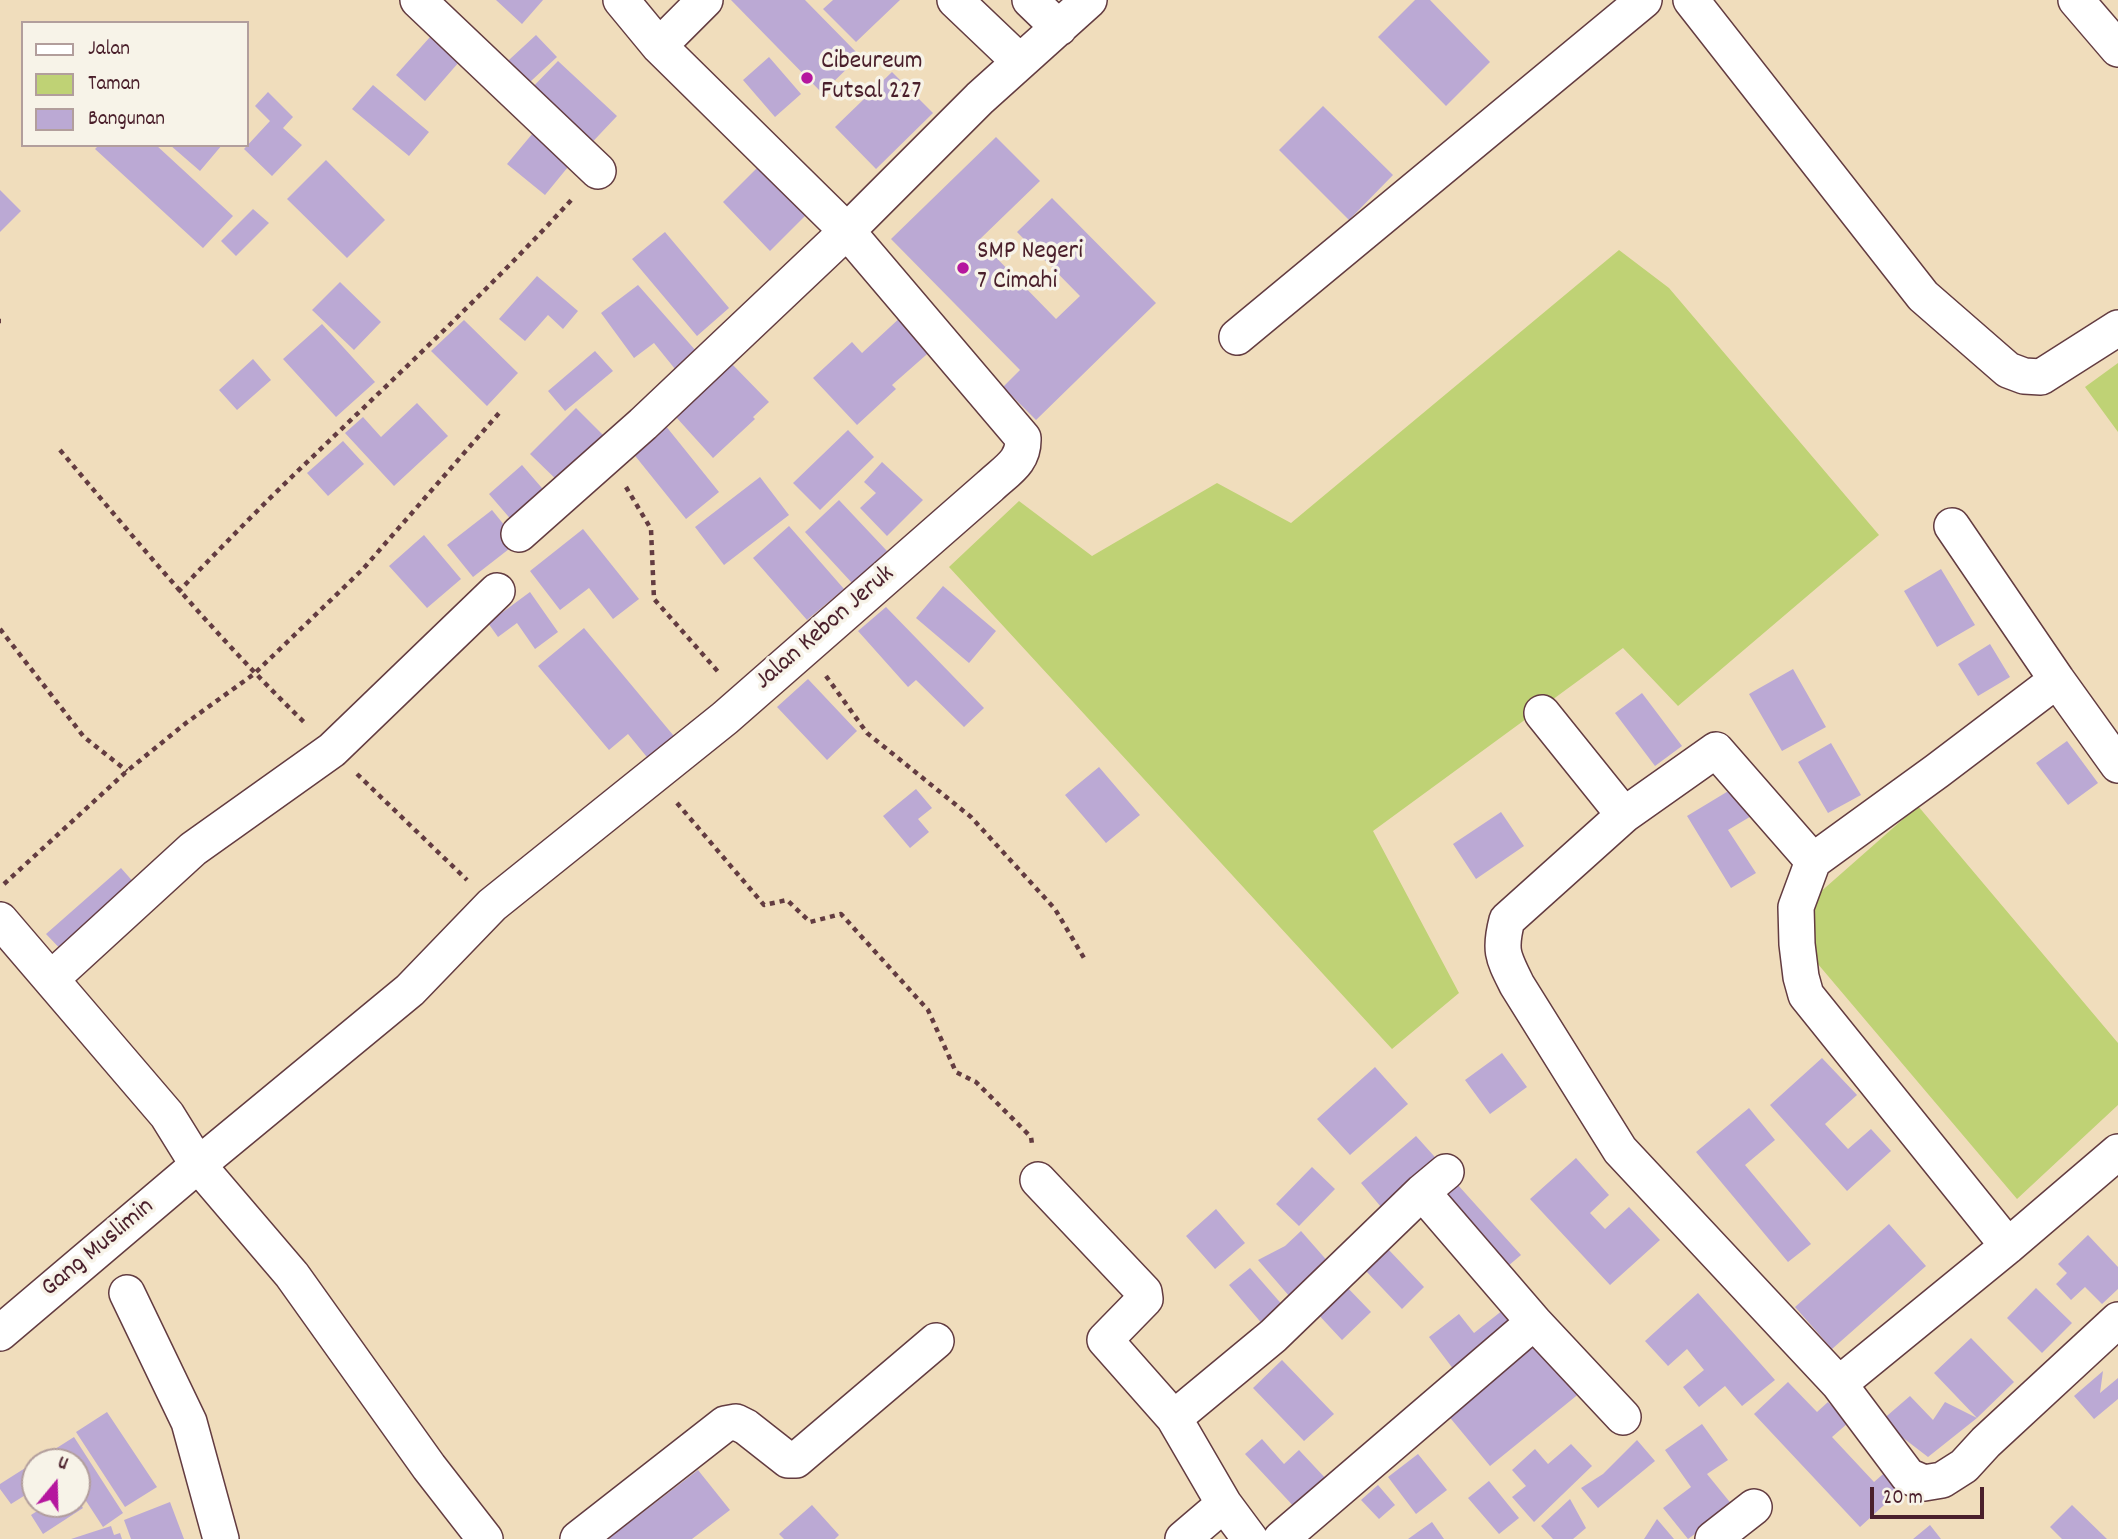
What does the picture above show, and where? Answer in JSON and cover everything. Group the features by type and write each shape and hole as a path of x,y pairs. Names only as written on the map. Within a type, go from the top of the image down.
{"street":[{"path":"418,0 598,171"},
{"name":"Jalan Kebon Jeruk","path":"410,990 492,905 744,700 1018,460 1024,450 1024,438 847,232 659,46 621,0"},
{"path":"659,46 705,0"},
{"path":"955,0 1019,61"},
{"path":"1030,0 1059,28"},
{"path":"519,534 607,456 847,232 1019,61 1089,0"},
{"path":"1237,337 1644,0"},
{"path":"1691,0 1923,296 2008,370 2024,376 2041,377 2118,328"},
{"path":"2076,0 2118,49"},
{"path":"1952,526 2118,765"},
{"path":"51,979 193,849 332,750 497,592"},
{"path":"2008,1246 1806,995 1798,955 1796,906 1813,861 2057,680"},
{"path":"1542,713 1623,816"},
{"path":"1813,861 1716,750 1623,816 1507,919 1502,939 1504,959 1517,985 1620,1150 1839,1384 1908,1476 1924,1483 1942,1480 1964,1466 1986,1442 2118,1321"},
{"path":"0,920 167,1115 198,1165 292,1275 429,1467 485,1539"},
{"name":"Gang Muslimin","path":"0,1333 410,990"},
{"path":"1839,1384 2118,1152"},
{"path":"1038,1180 1144,1292 1145,1298 1105,1340 1174,1419 1224,1504 1251,1539"},
{"path":"1174,1419 1273,1336 1434,1182 1534,1322 1623,1417"},
{"path":"127,1293 189,1422 221,1539"},
{"path":"1281,1539 1534,1322"},
{"path":"578,1539 725,1424 736,1422 746,1427 788,1460 796,1460 936,1341"},
{"path":"1183,1539 1224,1504"},
{"path":"1713,1539 1754,1507"}],"path":[{"path":"178,592 300,468 530,245 598,171"},
{"path":"0,888 127,771 186,723 254,674 363,569 499,413"},
{"path":"60,450 178,592 254,674 492,905"},
{"path":"607,456 650,529 654,599 744,700"},
{"path":"0,629 84,737 127,771"},
{"path":"805,647 867,733 971,817 1055,909 1084,958"},
{"path":"653,776 764,905 787,900 810,922 841,914 928,1010 956,1072 976,1082 1031,1137 1038,1180"}],"green space":[{"path":"1619,250 1669,288 1879,535 1678,706 1623,648 1373,831 1459,993 1392,1049 949,567 1019,501 1092,556 1217,483 1291,523"},
{"path":"2118,363 2118,432 2085,387"},
{"path":"1918,806 2118,1043 2118,1105 2017,1199 1784,924"}],"building":[{"path":"496,0 543,0 522,24"},
{"path":"731,0 805,0 860,56 822,93"},
{"path":"833,0 900,0 856,42 823,9"},
{"path":"1415,0 1430,0 1490,62 1446,106 1378,37"},
{"path":"536,35 557,57 518,93 497,71"},
{"path":"430,37 459,62 425,101 396,75"},
{"path":"769,57 801,94 775,117 743,80"},
{"path":"558,61 617,116 583,152 524,96"},
{"path":"892,72 933,113 876,169 835,127"},
{"path":"373,85 429,132 409,156 352,109"},
{"path":"268,92 293,117 283,128 302,145 272,176 244,149 270,121 255,106"},
{"path":"1323,106 1393,175 1349,220 1279,150"},
{"path":"538,127 577,156 545,195 507,164"},
{"name":"SMP Negeri 7 Cimahi","path":"996,137 1040,181 979,240 1056,319 1080,296 1017,232 1052,198 1156,303 1036,420 1003,387 1020,370 891,239"},
{"path":"158,147 233,216 203,248 95,149"},
{"path":"172,147 220,147 200,171"},
{"path":"326,160 385,220 347,258 287,199"},
{"path":"760,165 808,213 770,251 723,202"},
{"path":"0,190 21,211 0,232"},
{"path":"253,209 269,223 236,256 221,241"},
{"path":"665,232 729,308 697,336 632,259"},
{"path":"537,276 578,311 563,329 548,315 525,341 499,319"},
{"path":"340,282 381,322 354,350 312,310"},
{"path":"638,285 696,351 675,369 654,343 634,358 601,313"},
{"path":"903,315 934,348 892,385 896,389 857,425 813,378 852,342 862,353"},
{"path":"464,320 518,373 487,406 431,351"},
{"path":"322,324 375,382 336,417 283,359"},
{"path":"595,351 613,371 565,411 548,391"},
{"path":"253,359 271,380 237,410 219,390"},
{"path":"731,363 769,402 753,417 755,419 713,458 667,407"},
{"path":"417,403 448,436 394,486 345,433 363,417 381,437"},
{"path":"576,408 612,444 566,489 530,454"},
{"path":"665,425 719,492 686,519 632,452"},
{"path":"848,430 874,457 820,510 793,483"},
{"path":"343,441 364,464 328,496 307,473"},
{"path":"882,462 923,500 887,536 860,508 876,493 864,482"},
{"path":"522,465 548,495 514,523 489,494"},
{"path":"760,477 789,515 724,565 695,527"},
{"path":"839,500 887,551 852,583 805,532"},
{"path":"492,510 518,542 473,577 447,545"},
{"path":"789,526 844,589 807,620 753,558"},
{"path":"583,529 639,599 613,619 589,588 560,610 530,571"},
{"path":"424,535 461,579 427,608 389,566"},
{"path":"1941,569 1975,625 1937,647 1904,591"},
{"path":"943,586 996,631 969,663 916,618"},
{"path":"530,592 558,632 535,649 517,623 498,637 488,623"},
{"path":"886,607 984,708 964,727 916,680 908,687 858,631"},
{"path":"584,628 678,741 651,762 628,734 609,750 538,666"},
{"path":"1990,644 2010,677 1978,696 1958,664"},
{"path":"1793,669 1826,727 1782,751 1749,694"},
{"path":"808,679 857,731 827,760 777,707"},
{"path":"1642,693 1682,746 1655,766 1615,713"},
{"path":"2067,741 2098,783 2068,805 2036,763"},
{"path":"1831,743 1861,795 1828,813 1798,762"},
{"path":"1099,767 1140,815 1106,843 1065,795"},
{"path":"1740,784 1758,812 1728,830 1756,873 1731,888 1687,816"},
{"path":"916,789 932,808 918,819 929,832 910,848 883,816"},
{"path":"1501,812 1524,846 1476,879 1453,844"},
{"path":"121,868 143,893 69,958 46,934"},
{"path":"1502,1053 1527,1087 1490,1114 1465,1080"},
{"path":"1822,1058 1857,1095 1825,1124 1848,1149 1871,1129 1891,1151 1847,1191 1770,1105"},
{"path":"1375,1067 1408,1104 1350,1155 1317,1119"},
{"path":"1749,1108 1775,1140 1745,1165 1811,1244 1788,1262 1696,1152"},
{"path":"1416,1136 1442,1165 1386,1213 1361,1183"},
{"path":"1576,1158 1609,1195 1590,1213 1605,1229 1629,1207 1660,1240 1610,1285 1530,1199"},
{"path":"1312,1167 1335,1189 1299,1226 1276,1204"},
{"path":"1448,1174 1521,1255 1501,1272 1428,1191"},
{"path":"1216,1209 1245,1243 1215,1269 1186,1236"},
{"path":"1889,1224 1926,1266 1832,1349 1795,1307"},
{"path":"1301,1231 1330,1264 1290,1297 1258,1260 1285,1246"},
{"path":"2088,1235 2118,1267 2118,1289 2102,1304 2085,1287 2071,1300 2056,1284 2067,1273 2058,1264"},
{"path":"1388,1249 1424,1287 1402,1309 1366,1271"},
{"path":"1250,1268 1285,1308 1264,1326 1229,1285"},
{"path":"1344,1284 1371,1312 1342,1340 1315,1311"},
{"path":"2036,1288 2072,1323 2042,1353 2007,1318"},
{"path":"1698,1293 1775,1380 1742,1406 1725,1386 1699,1407 1683,1387 1704,1370 1687,1349 1668,1366 1645,1341"},
{"path":"1513,1302 1530,1323 1460,1378 1429,1337 1459,1314 1474,1333"},
{"path":"1543,1336 1586,1388 1490,1466 1447,1414"},
{"path":"1971,1338 2014,1382 1977,1418 1934,1373"},
{"path":"1282,1360 1334,1414 1304,1441 1253,1388"},
{"path":"2103,1371 2100,1393 2118,1378 2118,1399 2094,1419 2074,1396"},
{"path":"1788,1382 1817,1412 1828,1402 1848,1423 1832,1437 1874,1482 1890,1468 1906,1485 1860,1527 1754,1414"},
{"path":"1910,1396 1933,1420 1945,1402 1977,1418 1928,1457 1881,1421"},
{"path":"107,1412 157,1487 125,1507 91,1455 91,1448 86,1448 76,1432"},
{"path":"1702,1424 1728,1460 1707,1474 1733,1506 1688,1539 1663,1508 1691,1487 1665,1450"},
{"path":"74,1437 81,1448 57,1448"},
{"path":"1262,1439 1284,1464 1299,1450 1328,1481 1297,1510 1245,1454"},
{"path":"1637,1440 1655,1461 1598,1508 1581,1488 1603,1474"},
{"path":"1571,1444 1592,1466 1534,1522 1512,1497 1526,1486 1512,1470 1535,1449 1548,1464"},
{"path":"1418,1454 1447,1490 1416,1514 1388,1477"},
{"path":"91,1463 123,1513 103,1527 91,1509"},
{"path":"698,1470 730,1510 692,1539 608,1539"},
{"path":"21,1471 21,1498 11,1504 0,1489 0,1484"},
{"path":"1489,1481 1519,1518 1499,1534 1468,1498"},
{"path":"1378,1485 1395,1505 1379,1519 1361,1500"},
{"path":"1570,1499 1586,1528 1573,1539 1553,1539 1541,1526"},
{"path":"170,1502 184,1539 131,1539 124,1520"},
{"path":"812,1505 839,1535 835,1539 784,1539 779,1534"},
{"path":"2072,1505 2107,1539 2062,1539 2050,1527"},
{"path":"33,1518 68,1518 43,1534"},
{"path":"1657,1519 1674,1539 1644,1539"},
{"path":"1432,1522 1444,1539 1408,1539"},
{"path":"1930,1525 1941,1539 1913,1539"},
{"path":"111,1526 114,1535 120,1533 122,1539 71,1539"}],"place":[{"name":"Cibeureum Futsal 227","path":"807,78"},
{"name":"SMP Negeri 7 Cimahi","path":"963,268"}]}
